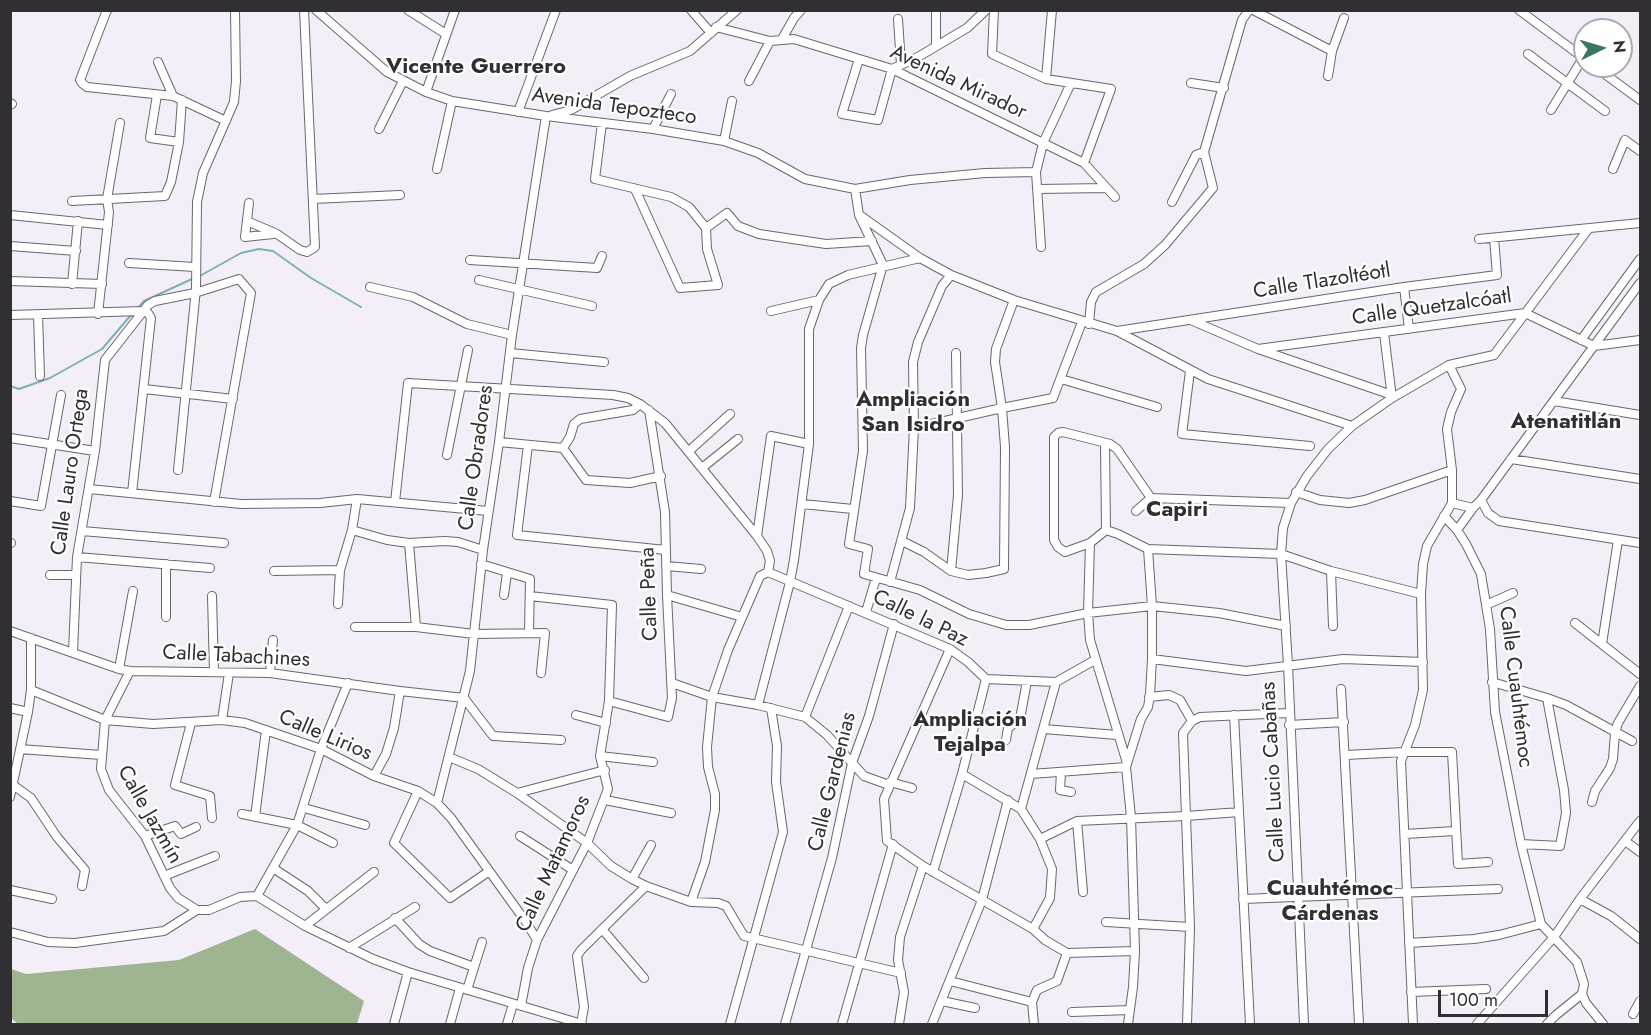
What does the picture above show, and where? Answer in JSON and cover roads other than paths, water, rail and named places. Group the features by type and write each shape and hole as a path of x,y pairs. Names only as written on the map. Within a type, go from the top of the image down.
{"street":[{"path":"107,10 80,80 87,87 173,96 226,121"},
{"path":"178,470 195,291 196,202 202,173 234,102 235,10"},
{"path":"247,221 277,234 300,250 308,252 315,247 304,10"},
{"path":"408,10 446,34"},
{"path":"426,92 455,10"},
{"path":"518,112 556,10"},
{"path":"691,10 699,14 713,30"},
{"path":"546,116 570,110 630,76 690,51 736,10"},
{"path":"782,39 801,10"},
{"path":"936,10 936,46"},
{"path":"859,59 842,114 878,120 892,69 918,57 967,28 986,10"},
{"path":"994,10 992,54 1046,80 1111,89 1084,164"},
{"path":"1046,80 1052,10"},
{"path":"914,428 1053,398 1086,323 1096,292 1144,264 1165,245 1213,188 1204,152 1242,20 1251,10 1332,51"},
{"path":"1519,10 1573,50"},
{"name":"Avenida Tepozteco","path":"318,11 373,61 403,81 426,92 452,100 518,112 653,129 724,141 758,153 805,179 855,189"},
{"path":"1328,76 1332,51 1344,18"},
{"path":"898,19 901,64"},
{"name":"Avenida Mirador","path":"713,30 770,40 794,39 892,69 1084,164 1115,197"},
{"path":"749,81 770,40"},
{"path":"1528,54 1605,111"},
{"path":"158,62 173,96"},
{"path":"1551,110 1573,75"},
{"path":"1611,78 1641,100"},
{"path":"379,129 403,81"},
{"path":"1041,247 1036,172 1043,143 1071,83"},
{"path":"1191,83 1224,88"},
{"path":"653,129 671,94"},
{"path":"157,95 150,138 179,142"},
{"path":"72,201 165,196 171,182 179,142 182,100"},
{"path":"437,169 452,100"},
{"path":"724,141 732,100"},
{"name":"Calle Obradores","path":"437,802 464,698 512,335 546,116"},
{"path":"98,314 108,225 107,199 120,123"},
{"path":"602,123 595,179 671,197 689,207 706,228 707,249 718,285 680,288 635,189"},
{"path":"1613,169 1625,140 1641,151"},
{"path":"1172,202 1196,155 1204,152"},
{"path":"1036,172 985,172 855,189 859,215 882,263 861,348 864,434 849,544 868,549 864,574 920,590 969,614 1006,625 1043,623 1088,612 1152,606 1219,613 1286,626"},
{"path":"1038,189 1105,188"},
{"path":"313,199 400,195"},
{"path":"249,203 245,237 277,234"},
{"path":"706,228 727,213 738,226 759,234 826,244 872,242"},
{"path":"10,215 108,225"},
{"path":"859,215 916,255 951,275 1014,300 1117,331 1208,379 1352,426"},
{"path":"72,284 76,251 74,221"},
{"path":"1479,239 1641,223"},
{"name":"Calle Lucio Cabañas","path":"1304,1024 1281,554 1283,528 1291,503 1296,492 1328,449 1352,426 1392,397 1449,365 1494,355 1589,228"},
{"name":"Calle Tlazoltéotl","path":"1117,331 1497,275 1494,238"},
{"path":"10,246 76,251"},
{"path":"470,260 597,268 602,255"},
{"path":"758,705 790,582 802,504 808,444 809,329 819,300 829,284 848,275 882,263 916,255"},
{"path":"1581,340 1641,259"},
{"path":"129,263 195,271"},
{"path":"890,582 910,508 914,428 913,362 918,342 942,286 951,275"},
{"path":"141,311 155,301 239,279 250,293 214,501"},
{"path":"479,280 592,306"},
{"path":"10,281 102,284"},
{"path":"1457,530 1641,283"},
{"path":"1404,287 1409,329"},
{"path":"370,288 413,297 467,324 512,335"},
{"path":"771,312 819,300"},
{"path":"902,541 924,552 951,571 968,575 1004,569 1005,447 995,362 996,349 1014,300"},
{"path":"10,315 141,311 148,313 151,318 132,493"},
{"name":"Calle Lauro Ortega","path":"73,652 77,556 95,451 105,360 141,311"},
{"name":"Calle Quetzalcóatl","path":"1258,349 1525,313 1594,346"},
{"path":"38,315 40,376"},
{"path":"1191,320 1258,349 1392,397 1384,333"},
{"path":"1594,346 1641,340"},
{"path":"447,455 468,350"},
{"path":"951,571 958,478 957,352"},
{"path":"509,357 604,362"},
{"path":"1413,1024 1401,772 1404,752 1415,725 1423,690 1422,564 1427,546 1452,503 1452,470 1447,429 1451,412 1461,389 1449,365"},
{"path":"1190,371 1182,434 1310,446"},
{"path":"1061,379 1157,407"},
{"path":"394,502 408,383 613,395 640,404 665,423 757,536 767,551 770,561 768,572 760,576 742,617 712,697 707,747 708,767 715,794 716,810 705,862 691,902"},
{"path":"144,389 233,399"},
{"path":"10,501 41,506 61,395"},
{"path":"1554,401 1641,415"},
{"path":"563,448 574,424 580,419 633,410 640,404"},
{"name":"Calle Peña","path":"609,701 668,717 672,698 666,596 665,512 649,410"},
{"path":"690,451 730,414"},
{"path":"1106,530 1090,543 1065,552 1058,548 1054,540 1054,437 1058,432 1105,443 1117,449 1151,498"},
{"path":"757,536 771,436 808,444"},
{"path":"10,438 95,451"},
{"path":"702,468 738,439"},
{"path":"499,442 563,448"},
{"path":"1105,443 1106,530"},
{"path":"528,445 517,535 666,550"},
{"path":"563,448 585,480 630,483 661,476"},
{"path":"1511,459 1641,479"},
{"path":"1296,492 1320,500 1349,502 1365,500 1452,470"},
{"path":"89,489 267,504 357,499 488,511"},
{"path":"1136,510 1151,498 1291,503"},
{"path":"338,604 340,570 352,530 357,499"},
{"path":"1480,500 1488,513 1499,521 1641,543"},
{"path":"1452,503 1473,508"},
{"path":"802,504 853,509"},
{"name":"Calle Cuauhtémoc","path":"1444,516 1457,530 1480,574 1490,629 1495,712 1521,844 1541,924 1576,962 1584,984 1582,994"},
{"path":"352,530 387,540 409,543 446,541 483,550"},
{"path":"1106,530 1148,549 1281,554 1330,571 1421,594"},
{"path":"82,531 224,543"},
{"path":"1602,644 1618,540"},
{"path":"409,543 416,627"},
{"path":"1090,543 1088,612 1090,640 1127,765 1135,925 1135,951 1128,1024"},
{"path":"1127,765 1141,719 1148,707 1149,697 1152,606 1148,549"},
{"path":"77,556 210,568"},
{"path":"166,564 166,617"},
{"path":"481,564 530,579 529,633"},
{"path":"666,567 701,569"},
{"path":"274,571 340,570"},
{"path":"1330,571 1333,626"},
{"name":"Calle la Paz","path":"768,572 950,649 986,679"},
{"path":"504,594 507,573"},
{"path":"50,574 75,575"},
{"path":"867,612 876,578"},
{"path":"119,669 134,591"},
{"path":"1486,605 1513,593"},
{"name":"Calle Matamoros","path":"507,1024 517,1005 537,940 587,843 609,789 600,756 609,701 612,605 530,596"},
{"path":"666,596 742,617"},
{"path":"212,597 214,672"},
{"path":"805,717 849,606"},
{"path":"1575,623 1641,674"},
{"name":"Calle Gardenias","path":"785,1024 832,858 852,763 894,624"},
{"path":"355,627 416,627 474,634 545,633 541,673"},
{"name":"Calle Tabachines","path":"10,631 119,669 270,673 464,698"},
{"path":"10,797 13,769 20,749 31,690 31,638"},
{"path":"270,673 273,640"},
{"path":"842,1024 890,842 884,798 950,649"},
{"path":"1152,659 1246,671 1364,658 1423,662"},
{"path":"933,872 962,774 986,679 1056,682 1095,660"},
{"name":"Calle Jazmín","path":"130,670 105,720 101,769 109,790 145,836 170,888 178,898 197,910"},
{"path":"222,720 229,673"},
{"path":"1006,740 1008,728 1020,719 1027,681"},
{"path":"1021,809 1056,682"},
{"path":"1492,682 1566,705 1632,741"},
{"path":"257,897 297,825 321,749 348,683"},
{"path":"672,683 712,697 758,705 805,717 827,735 864,776 912,788"},
{"path":"1592,802 1595,791 1613,759 1618,723 1641,686"},
{"path":"1341,688 1359,1024"},
{"name":"Calle Lirios","path":"31,690 105,720 153,724 222,720 266,730 321,749 374,776 418,791 437,802 451,818 537,940"},
{"path":"374,776 388,746 400,691"},
{"path":"1149,697 1169,695 1180,700 1192,721"},
{"path":"464,698 493,736 561,740"},
{"path":"1521,844 1560,846 1566,813 1547,698"},
{"path":"10,708 28,712"},
{"path":"730,1024 783,832 776,782 777,746 771,708"},
{"path":"1186,1024 1190,927 1183,733 1192,721 1200,717 1289,713"},
{"path":"576,715 606,723"},
{"path":"1234,715 1250,1024"},
{"path":"1289,725 1344,722"},
{"path":"191,723 175,785 210,796 212,818"},
{"path":"1044,729 1117,735"},
{"path":"255,817 266,730"},
{"path":"20,749 101,755"},
{"path":"1346,755 1452,752 1458,864 1488,862"},
{"path":"600,756 653,762"},
{"path":"449,757 478,769 517,793 587,843 611,866 632,879 691,902 718,903 726,906 744,936 902,973"},
{"path":"1031,774 1127,765"},
{"path":"517,793 605,770"},
{"path":"1061,772 1060,790 1071,792"},
{"path":"962,774 1021,809 1040,839 1052,869 1050,898 1033,928"},
{"path":"13,785 31,798 57,837 85,870 82,885"},
{"path":"418,791 394,843 450,898 488,872"},
{"path":"605,800 671,813"},
{"path":"932,1024 982,900 1008,800"},
{"path":"304,808 365,825"},
{"path":"1040,839 1077,820 1239,812"},
{"path":"242,814 297,825 333,843"},
{"path":"1077,820 1083,892"},
{"path":"1477,1024 1554,938 1580,899 1641,821"},
{"path":"145,836 175,826 181,834 196,827"},
{"path":"1405,834 1455,831"},
{"path":"520,836 573,870"},
{"path":"1625,841 1641,852"},
{"path":"890,842 923,866 1033,928 1045,940 1067,953 1135,951"},
{"path":"632,879 651,845"},
{"path":"164,876 215,856"},
{"path":"899,1024 904,992 898,960 900,938 923,866"},
{"path":"273,868 308,891 326,909"},
{"path":"305,926 374,872"},
{"path":"10,932 48,942 75,943 164,931 197,910 209,910 240,897 257,897 305,926 349,948 408,972 517,1005 564,1022 582,1024 585,1007 577,956 580,950 646,886"},
{"path":"1243,899 1498,889"},
{"path":"10,890 52,899"},
{"path":"1580,899 1611,916 1641,939"},
{"path":"349,948 415,907"},
{"path":"394,918 419,944 430,951 474,967"},
{"path":"1106,922 1190,927"},
{"path":"1409,943 1474,939 1541,924"},
{"path":"602,929 644,978"},
{"path":"450,1024 482,942"},
{"path":"1034,1024 1032,1002 1037,990 1057,981 1067,953"},
{"path":"394,1024 408,972"},
{"path":"950,981 1032,1002"},
{"path":"1411,992 1486,989"},
{"path":"1547,1024 1582,994 1586,1003 1603,1024"},
{"path":"942,1001 975,1008"},
{"path":"1634,1014 1641,1001"},
{"path":"1072,1012 1130,1010"}],"waterway":[{"path":"198,277 241,253 259,249 273,251 311,278 361,307"},
{"path":"137,309 144,301 192,279"},
{"path":"10,386 19,389 50,378 102,349 131,315"}],"district":[{"name":"Vicente Guerrero","path":"476,68"},
{"name":"Ampliación San Isidro","path":"913,414"},
{"name":"Atenatitlán","path":"1566,423"},
{"name":"Capiri","path":"1177,511"},
{"name":"Ampliación Tejalpa","path":"970,734"},
{"name":"Cuauhtémoc Cárdenas","path":"1330,902"}]}
